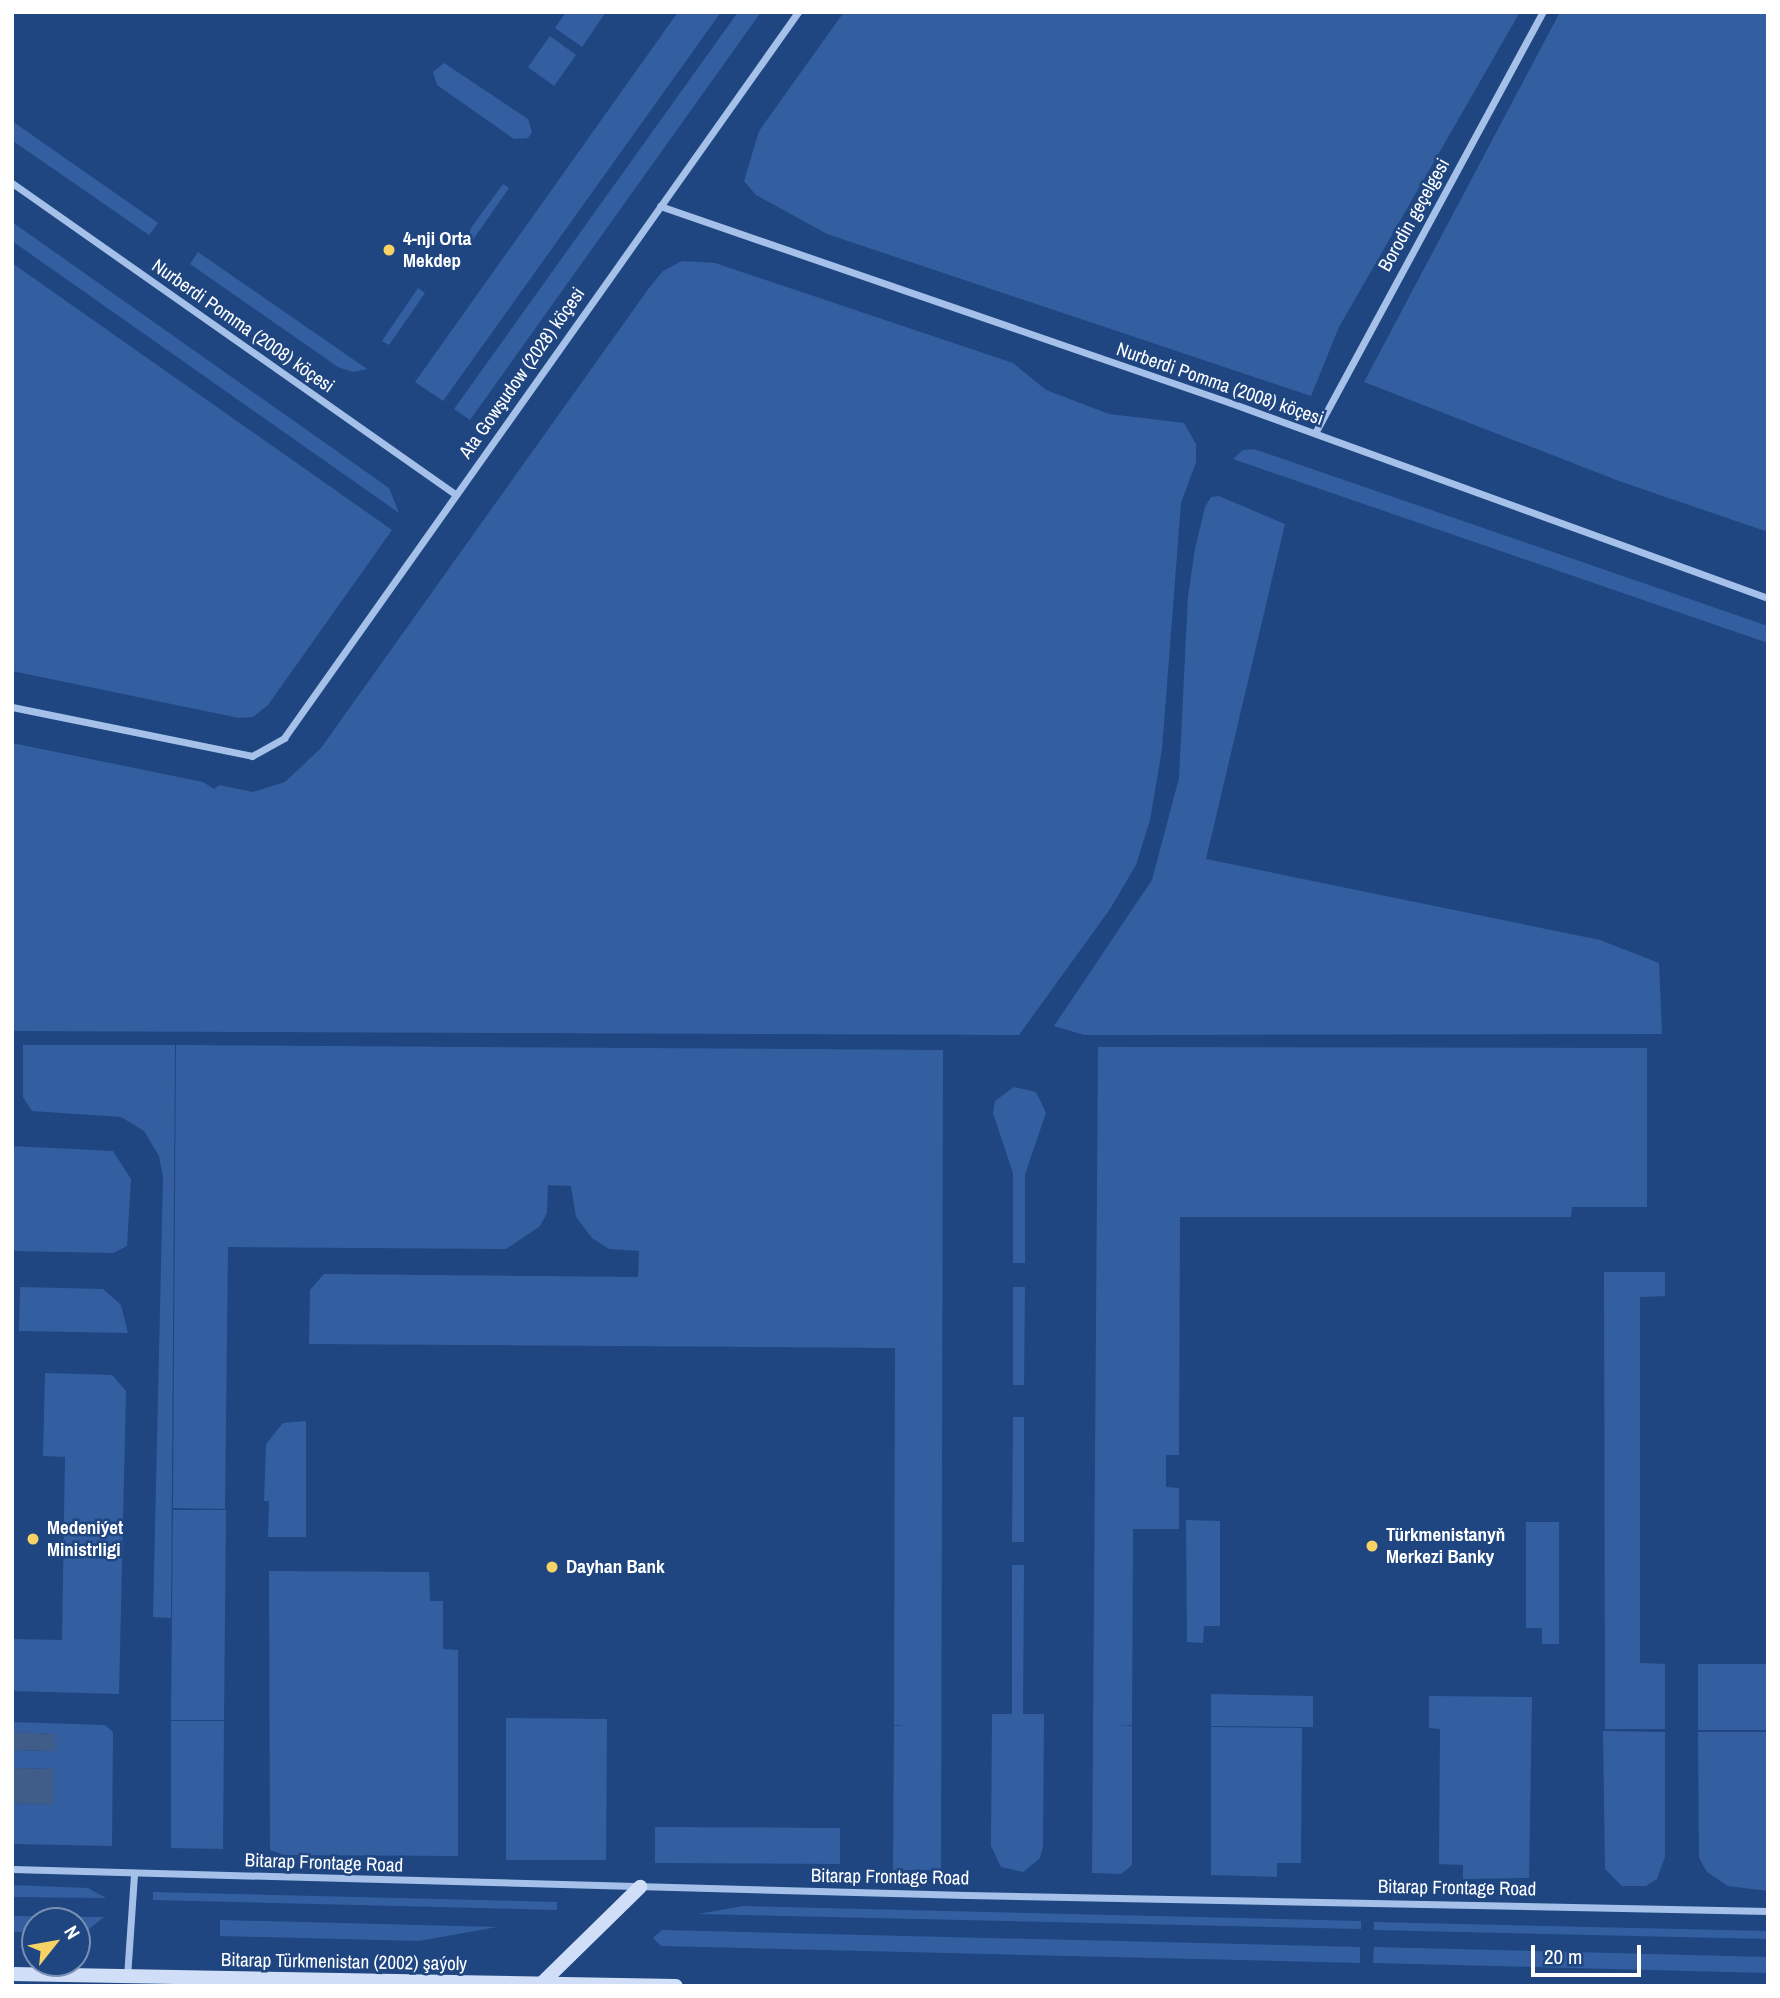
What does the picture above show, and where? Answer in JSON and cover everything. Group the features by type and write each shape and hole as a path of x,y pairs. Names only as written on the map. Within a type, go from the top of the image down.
{"main road":[{"path":"541,1984 640,1887"},
{"name":"Bitarap Türkmenistan (2002) şaýoly","path":"12,1974 127,1981 676,1986"}],"street":[{"name":"Ata Gowşudow (2028) köçesi","path":"12,707 231,752 252,755 269,749 298,722 455,494 798,12"},
{"name":"Borodin geçelgesi","path":"1315,433 1543,12"},
{"name":"Nurberdi Pomma (2008) köçesi","path":"12,183 455,494"},
{"name":"Nurberdi Pomma (2008) köçesi","path":"660,206 1315,433 1768,598"},
{"name":"Bitarap Frontage Road","path":"12,1869 640,1887 1768,1911"},
{"path":"127,1981 134,1874"}],"shaded area":[{"path":"566,12 606,12 582,47 555,28"},
{"path":"678,12 721,12 443,401 415,382"},
{"path":"738,12 761,12 470,420 454,409"},
{"path":"844,12 1520,12 1339,327 1311,396 827,234 756,195 744,181 759,131"},
{"path":"1560,12 1768,12 1768,532 1619,481 1364,382"},
{"path":"550,36 576,55 554,86 528,67"},
{"path":"444,63 528,119 532,132 528,138 514,139 437,85 433,72"},
{"path":"12,121 158,223 149,235 13,141"},
{"path":"503,184 509,188 470,244 467,241 471,228"},
{"path":"12,222 389,488 399,513 12,241"},
{"path":"198,252 367,369 353,372 338,367 190,264"},
{"path":"682,261 715,263 1013,363 1046,390 1109,414 1184,423 1196,444 1196,462 1181,503 1162,749 1150,820 1136,865 1110,909 1019,1035 12,1031 12,743 203,782 214,789 219,785 253,792 285,782 321,748 649,288 663,271"},
{"path":"12,263 392,530 268,705 253,717 239,718 12,671"},
{"path":"418,288 425,293 389,345 382,341"},
{"path":"1254,449 1768,626 1768,643 1233,459 1243,450"},
{"path":"1219,496 1285,524 1206,859 1600,940 1659,963 1662,1034 1084,1035 1054,1026 1152,880 1179,778 1188,596 1195,549 1205,507 1211,497"},
{"path":"23,1045 175,1045 171,1618 153,1617 163,1177 159,1156 144,1131 121,1117 32,1111 23,1097"},
{"path":"176,1045 943,1050 941,1870 893,1870 894,1726 906,1725 894,1725 895,1348 309,1344 310,1290 324,1274 638,1277 639,1251 609,1249 592,1238 576,1217 571,1186 548,1185 547,1213 540,1226 506,1249 228,1247 225,1509 173,1508"},
{"path":"1098,1047 1647,1048 1647,1207 1572,1207 1571,1217 1180,1217 1179,1455 1166,1455 1166,1487 1179,1488 1179,1529 1133,1529 1132,1725 1118,1726 1132,1726 1132,1865 1121,1874 1092,1873"},
{"path":"1014,1087 1036,1092 1046,1113 1025,1174 1025,1263 1013,1263 1013,1173 993,1113 995,1101"},
{"path":"12,1146 113,1151 131,1179 127,1246 113,1253 12,1251"},
{"path":"1604,1272 1665,1272 1665,1296 1640,1297 1640,1663 1665,1664 1665,1729 1605,1729"},
{"path":"20,1287 103,1289 121,1305 128,1333 19,1331"},
{"path":"1013,1287 1025,1287 1024,1385 1013,1385"},
{"path":"45,1373 112,1375 126,1391 119,1694 12,1691 12,1639 62,1640 65,1457 43,1456"},
{"path":"1013,1417 1024,1417 1024,1542 1012,1542"},
{"path":"306,1421 306,1537 268,1537 269,1501 264,1501 266,1444 283,1423"},
{"path":"173,1510 226,1510 224,1720 171,1720"},
{"path":"1186,1520 1220,1521 1220,1626 1204,1626 1203,1643 1187,1642"},
{"path":"1526,1522 1559,1522 1559,1644 1542,1644 1542,1628 1526,1628"},
{"path":"1012,1565 1024,1565 1023,1714 1044,1714 1043,1847 1040,1858 1023,1872 1001,1867 991,1846 992,1714 1012,1714"},
{"path":"269,1571 429,1572 430,1601 443,1601 443,1649 458,1650 458,1856 284,1855 270,1850"},
{"path":"1698,1664 1768,1664 1768,1730 1698,1730"},
{"path":"1211,1694 1313,1696 1313,1727 1211,1726"},
{"path":"1429,1696 1532,1697 1529,1878 1463,1879 1463,1865 1439,1864 1440,1729 1429,1728"},
{"path":"506,1718 607,1719 606,1860 506,1860"},
{"path":"171,1721 224,1721 223,1849 171,1848"},
{"path":"12,1722 105,1725 113,1732 112,1846 12,1844 12,1803 53,1805 53,1769 12,1768 12,1750 54,1751 55,1734 12,1732"},
{"path":"1211,1727 1302,1728 1301,1863 1277,1863 1277,1877 1211,1875"},
{"path":"1603,1731 1665,1732 1665,1857 1657,1879 1646,1886 1622,1886 1605,1869"},
{"path":"12,1732 55,1734 55,1751 12,1750"},
{"path":"1698,1732 1768,1732 1768,1891 1728,1886 1707,1872 1699,1858"},
{"path":"12,1768 54,1769 53,1805 12,1803"},
{"path":"655,1827 840,1828 840,1864 655,1863"},
{"path":"12,1885 88,1888 106,1898 12,1897"},
{"path":"153,1892 557,1902 557,1910 153,1900"},
{"path":"743,1906 1361,1921 1361,1929 698,1914"},
{"path":"12,1916 21,1916 21,1932 12,1932"},
{"path":"91,1917 104,1917 91,1927"},
{"path":"220,1920 497,1927 419,1941 220,1936"},
{"path":"1374,1922 1768,1931 1768,1939 1374,1930"},
{"path":"662,1930 1360,1947 1360,1963 661,1946 653,1938"},
{"path":"1374,1947 1768,1957 1768,1973 1373,1963"}],"place":[{"name":"4-nji Orta Mekdep","path":"389,250"},
{"name":"Medeniýet Ministrligi","path":"33,1539"},
{"name":"Türkmenistanyň Merkezi Banky","path":"1372,1546"},
{"name":"Dayhan Bank","path":"552,1567"}]}
